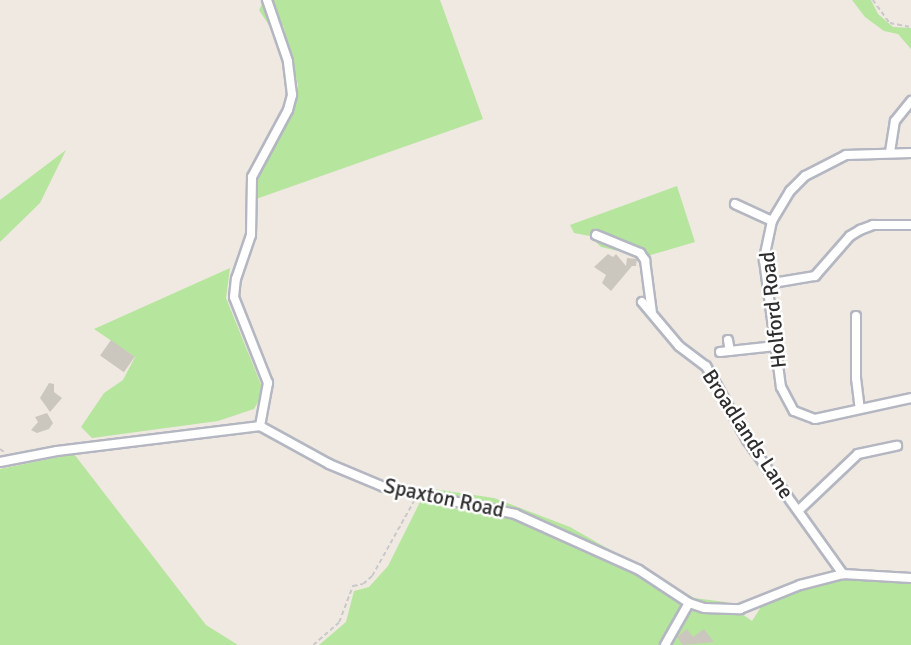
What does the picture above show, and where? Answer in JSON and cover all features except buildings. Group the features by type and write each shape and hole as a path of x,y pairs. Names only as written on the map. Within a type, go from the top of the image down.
{"street":[{"path":"0,462 57,451 260,426 268,383 234,297 236,279 251,235 252,177 288,110 292,95 288,61 267,0"},
{"path":"891,152 895,121 911,101"},
{"name":"Holford Road","path":"860,409 807,418 794,411 785,400 767,284 765,248 772,220 790,190 819,166 846,155 911,153"},
{"name":"Holford Road","path":"735,203 772,220"},
{"path":"767,284 815,276 850,236 860,230 873,225 911,225"},
{"path":"596,235 640,253 645,260 652,314"},
{"name":"Broadlands Lane","path":"642,302 679,346 706,366 760,457 843,574"},
{"path":"856,316 852,332 860,409 911,398"},
{"path":"728,340 730,351"},
{"path":"720,352 776,346"},
{"name":"Spaxton Road","path":"260,426 365,480 415,494 514,514 639,570 689,603 728,612 800,585 843,574 911,578"},
{"path":"799,510 858,454 897,446"},
{"path":"665,645 689,603"}],"path":[{"path":"873,0 890,23 911,27"},
{"path":"313,645 339,622 353,586 363,584 372,576 389,552 414,505 415,494"}],"green space":[{"path":"264,0 440,0 483,119 256,199 256,178 293,109 298,85 283,25 274,33 259,10"},
{"path":"852,0 871,0 878,14 893,27 911,28 911,49 898,34 884,31 865,17"},
{"path":"66,150 40,203 0,242 0,200"},
{"path":"677,186 695,242 644,257 601,247 590,236 574,233 570,225"},
{"path":"230,268 226,298 264,392 254,409 218,421 92,438 81,427 104,393 123,380 135,357 94,329"},
{"path":"74,454 206,625 238,645 0,645 0,469"},
{"path":"427,488 494,498 570,527 694,598 725,602 752,621 761,607 818,584 867,577 905,583 901,578 911,578 911,645 319,645 346,622 354,591 369,587 388,566"}]}
